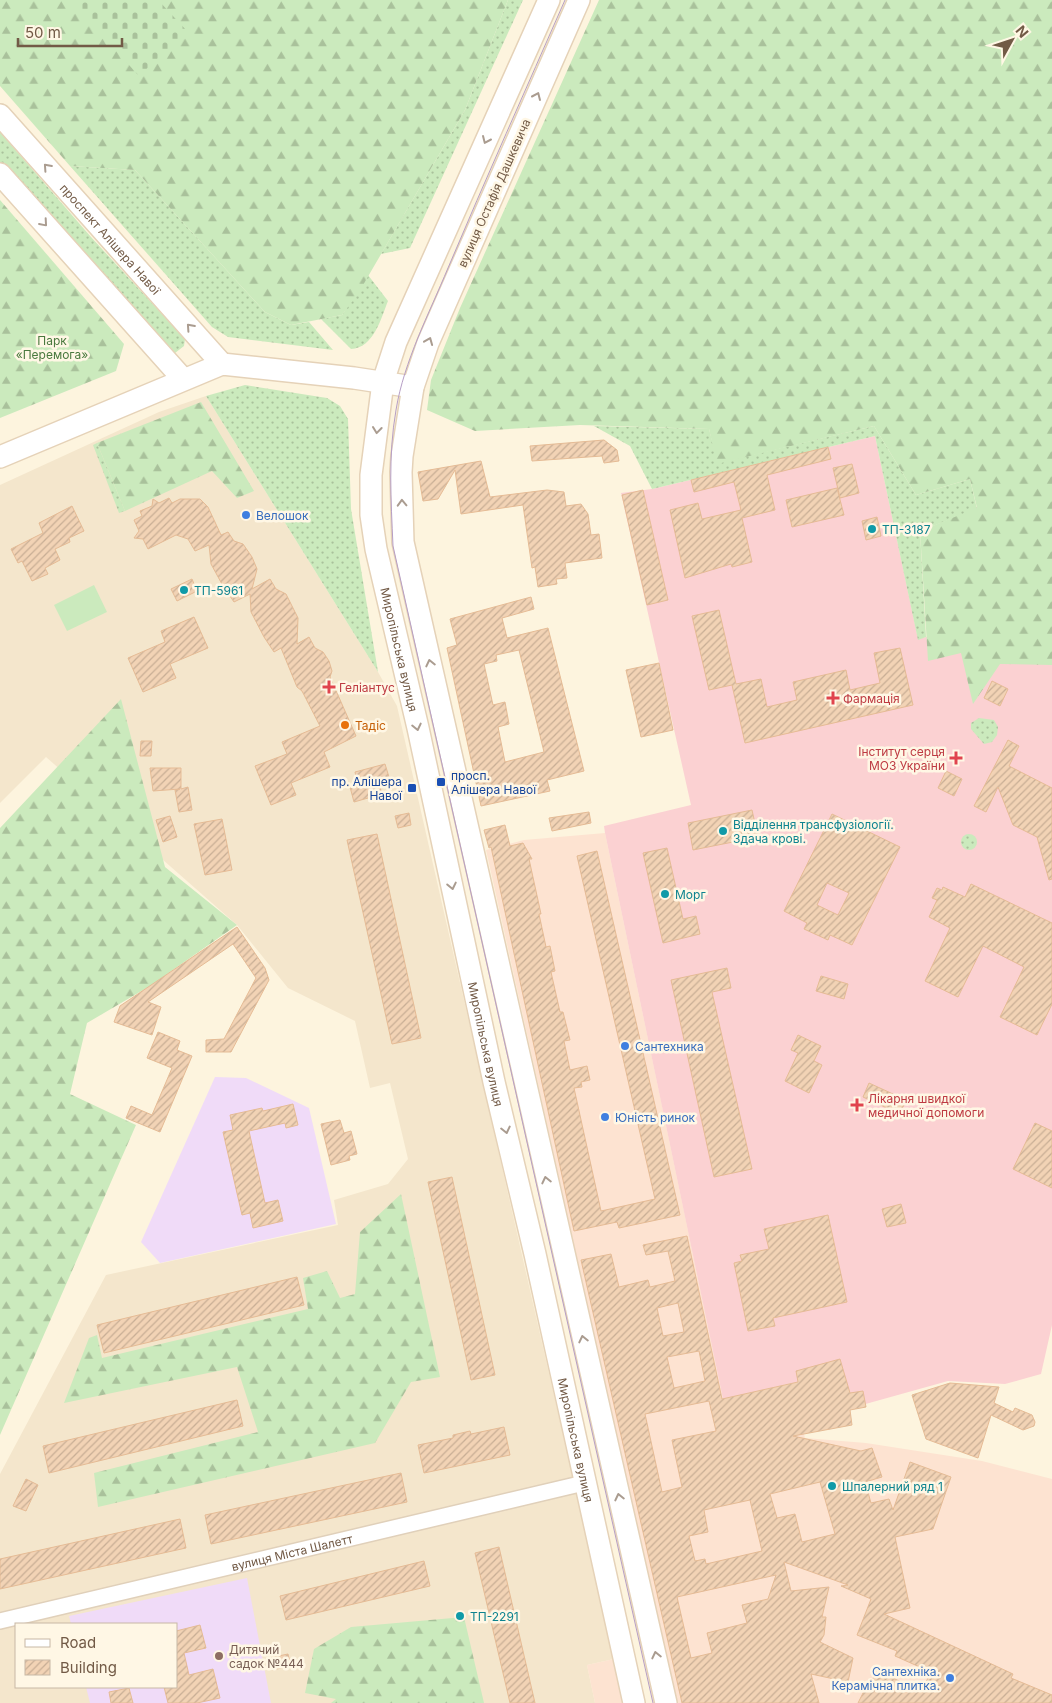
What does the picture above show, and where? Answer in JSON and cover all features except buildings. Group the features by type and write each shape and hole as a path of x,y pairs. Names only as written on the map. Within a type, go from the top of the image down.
{"street":[{"path":"383,382 396,342 549,0"},
{"name":"вулиця Остафія Дашкевича","path":"413,386 428,343 579,0"},
{"name":"проспект Алішера Навої","path":"0,115 222,364"},
{"path":"0,174 183,379"},
{"path":"0,457 222,364 413,386 401,472 403,542 666,1703"},
{"name":"Миропільська вулиця","path":"383,382 371,475 371,515 376,549 418,728 634,1703"},
{"name":"вулиця Міста Шалетт","path":"0,1621 584,1483"}],"shaded area":[{"path":"206,396 378,672 397,706 614,1659 587,1665 595,1703 0,1703 0,1474 106,1275 338,1225 334,1200 388,1184 408,1159 390,1083 370,1088 355,1021 288,988 237,925 46,757 0,803 0,485 159,412"},
{"name":"Лікарня швидкої медичної допомоги","path":"875,436 918,639 1052,605 1052,1325 1041,1374 1005,1384 948,1381 801,1422 792,1383 723,1399 605,833 604,826 691,805 621,493 652,489"},
{"name":"Юність ринок","path":"605,833 723,1398 792,1383 805,1438 866,1443 982,1461 1052,1479 1052,1703 676,1703 486,850 524,840"},
{"path":"215,1077 246,1078 309,1108 336,1224 160,1263 141,1242"},
{"name":"Дитячий садок №444","path":"247,1578 271,1703 90,1703 86,1688 178,1688 178,1623 71,1623 69,1616"},
{"path":"614,1659 624,1703 595,1703 587,1665"}],"green space":[{"path":"0,0 508,0 465,110 359,292 342,315 291,325 265,312 135,170 70,166 0,86"},
{"path":"70,0 158,0 187,31 139,76"},
{"path":"508,0 523,0 410,248 381,254 465,110"},
{"path":"599,0 1052,0 1052,665 1000,664 973,704 961,653 928,661 920,531 977,508 970,479 916,495 874,426 717,464 709,429 580,425 475,431 427,410 431,380 460,308"},
{"path":"0,132 91,237 185,339 184,346 175,353 166,351 0,164"},
{"path":"70,166 135,170 265,312 291,325 309,322 333,350 228,337 212,327"},
{"name":"Парк «Перемога»","path":"0,200 124,344 116,371 0,418"},
{"path":"368,275 388,301 376,331 371,338 359,347 351,349 321,319 342,315"},
{"path":"245,385 327,398 340,406 348,419 351,509 378,672 206,396"},
{"path":"201,402 254,491 237,498 212,471 125,511 97,443"},
{"path":"594,426 709,429 718,463 874,426 916,495 970,479 977,509 920,531 926,637 918,640 875,436 652,489 630,446"},
{"path":"97,443 125,511 119,513 93,445"},
{"path":"94,585 107,612 67,631 54,605"},
{"path":"121,699 165,867 237,925 150,986 87,1023 70,1094 136,1125 0,1435 0,828"},
{"path":"979,718 994,720 998,727 997,735 992,742 984,744 971,729 971,723"},
{"path":"969,834 975,836 977,842 975,848 969,850 963,848 961,842 963,836"},
{"path":"401,1194 440,1377 411,1382 375,1443 98,1507 94,1473 258,1432 237,1367 64,1403 89,1338 97,1335 102,1358 308,1309 303,1278 327,1271 340,1298 355,1294 360,1232"},
{"path":"464,1617 484,1703 331,1703 336,1699 305,1693 314,1649 351,1627"}],"tram line":[{"path":"565,0 425,320 405,374 393,427 391,478 393,546 653,1703"}],"place":[{"name":"Велошок","path":"246,515"},
{"name":"ТП-3187","path":"872,529"},
{"name":"ТП-5961","path":"184,590"},
{"name":"Геліантус","path":"329,687"},
{"name":"Фармація","path":"833,698"},
{"name":"Тадіс","path":"345,725"},
{"name":"Інститут серця МОЗ України","path":"956,758"},
{"name":"просп. Алішера Навої","path":"441,782"},
{"name":"пр. Алішера Навої","path":"412,788"},
{"name":"Відділення трансфузіології. Здача крові.","path":"723,831"},
{"name":"Морг","path":"665,894"},
{"name":"Сантехника","path":"625,1046"},
{"name":"Лікарня швидкої медичної допомоги","path":"857,1105"},
{"name":"Юність ринок","path":"605,1117"},
{"name":"Шпалерний ряд 1","path":"832,1486"},
{"name":"ТП-2291","path":"460,1616"},
{"name":"Дитячий садок №444","path":"219,1656"},
{"name":"Сантехніка. Керамічна плитка.","path":"950,1678"}]}
